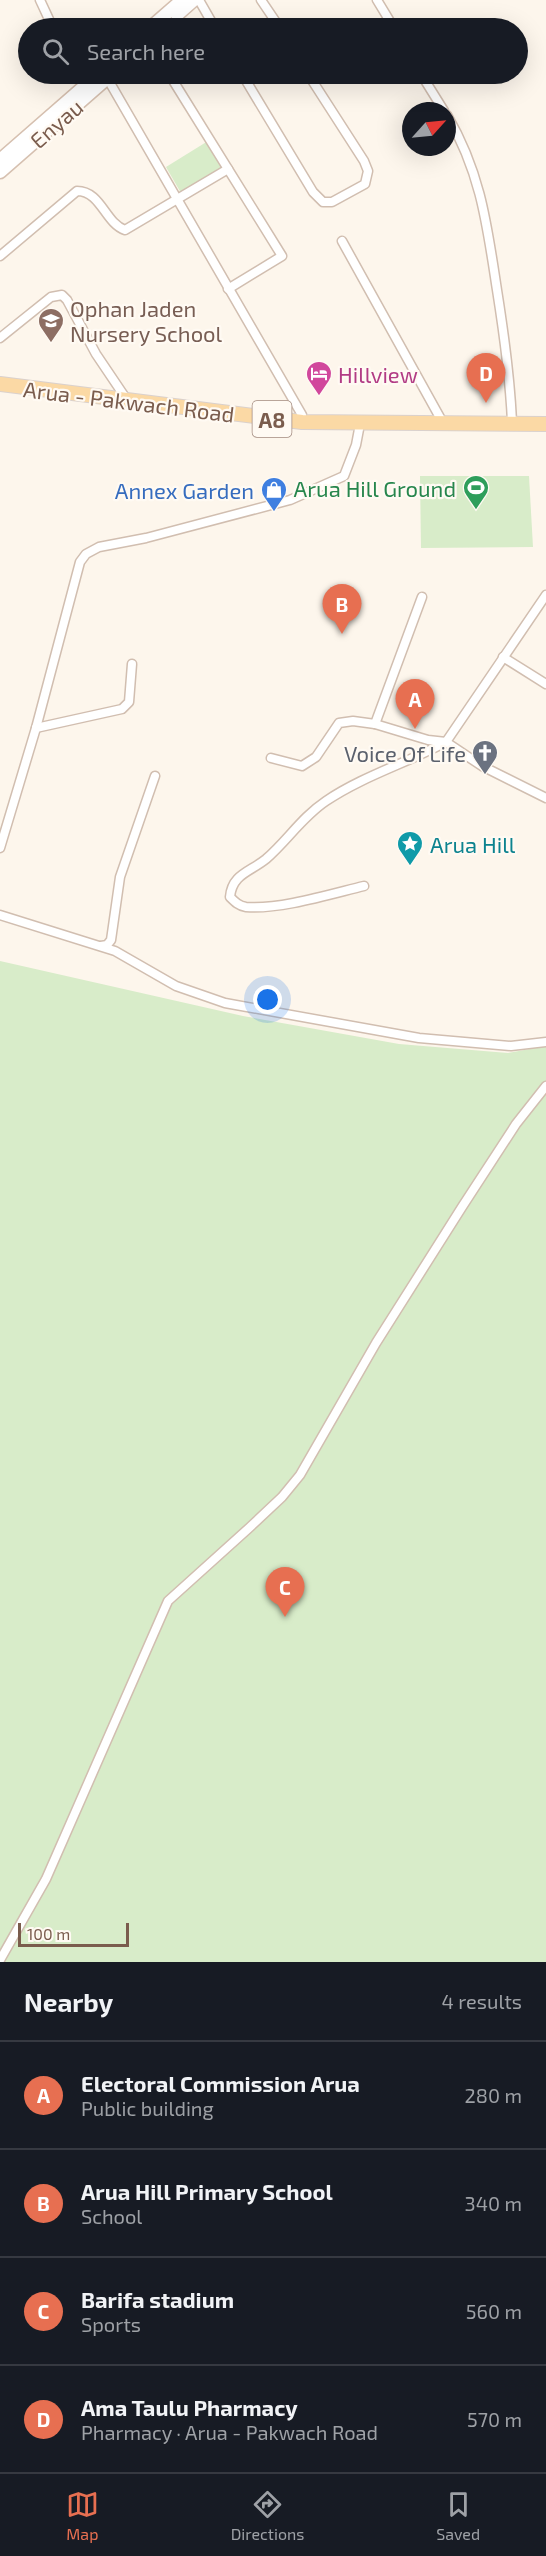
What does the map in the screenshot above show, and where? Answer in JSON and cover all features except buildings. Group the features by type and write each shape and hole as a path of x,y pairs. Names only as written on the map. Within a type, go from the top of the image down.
{"main road":[{"name":"Arua - Pakwach Road","path":"0,384 302,422 546,424"}],"street":[{"path":"39,0 48,18"},
{"path":"161,18 182,0"},
{"path":"174,18 196,0 208,18"},
{"path":"261,0 273,18"},
{"path":"377,0 388,18"},
{"name":"Enyau","path":"0,160 95,84"},
{"name":"Enyau","path":"0,172 96,84"},
{"path":"111,84 302,415 302,422"},
{"path":"175,84 282,256 228,289"},
{"path":"248,84 313,192 323,202 332,202 365,184 368,171 364,161 314,84"},
{"path":"427,84 438,102"},
{"path":"456,131 477,178 510,377 512,422"},
{"path":"0,256 77,191 89,193 108,216 125,230 228,169"},
{"path":"342,241 443,423"},
{"path":"0,338 51,297 62,295 67,300 96,354 127,400"},
{"path":"0,848 36,728 80,562 86,554 99,547 146,538 290,500 344,476 356,445 360,424"},
{"path":"364,886 281,904 246,907 236,904 230,897 231,887 236,878 267,858 304,818 324,802 345,789 446,742 546,596"},
{"path":"375,724 422,597"},
{"path":"503,657 546,684"},
{"path":"36,728 122,709 129,702 132,664"},
{"path":"271,758 302,766 316,757 339,723 353,721 375,724 428,740 446,742 482,766 546,798"},
{"path":"100,946 106,945 111,940 120,877 155,776"},
{"path":"0,915 41,930 115,951 176,986 225,1003 419,1038 511,1046 546,1042"},
{"path":"0,1960 46,1879 168,1601 282,1497 300,1475 376,1343 467,1198 516,1124 546,1086"}],"green space":[{"path":"208,141 224,167 181,193 166,167"},
{"name":"Arua Hill Ground","path":"420,476 529,476 533,547 421,548"},
{"path":"0,961 243,1016 399,1044 508,1053 546,1046 546,1962 0,1962"}],"place":[{"name":"Ophan Jaden Nursery School","path":"51,344"},
{"name":"Hillview","path":"319,397"},
{"name":"Ama Taulu Pharmacy","path":"486,403"},
{"name":"Arua Hill Ground","path":"476,511"},
{"name":"Annex Garden","path":"274,513"},
{"name":"Arua Hill Primary School","path":"342,634"},
{"name":"Electoral Commission Arua","path":"415,729"},
{"name":"Voice Of Life","path":"485,776"},
{"name":"Arua Hill","path":"410,867"},
{"name":"Barifa stadium","path":"285,1617"}]}
